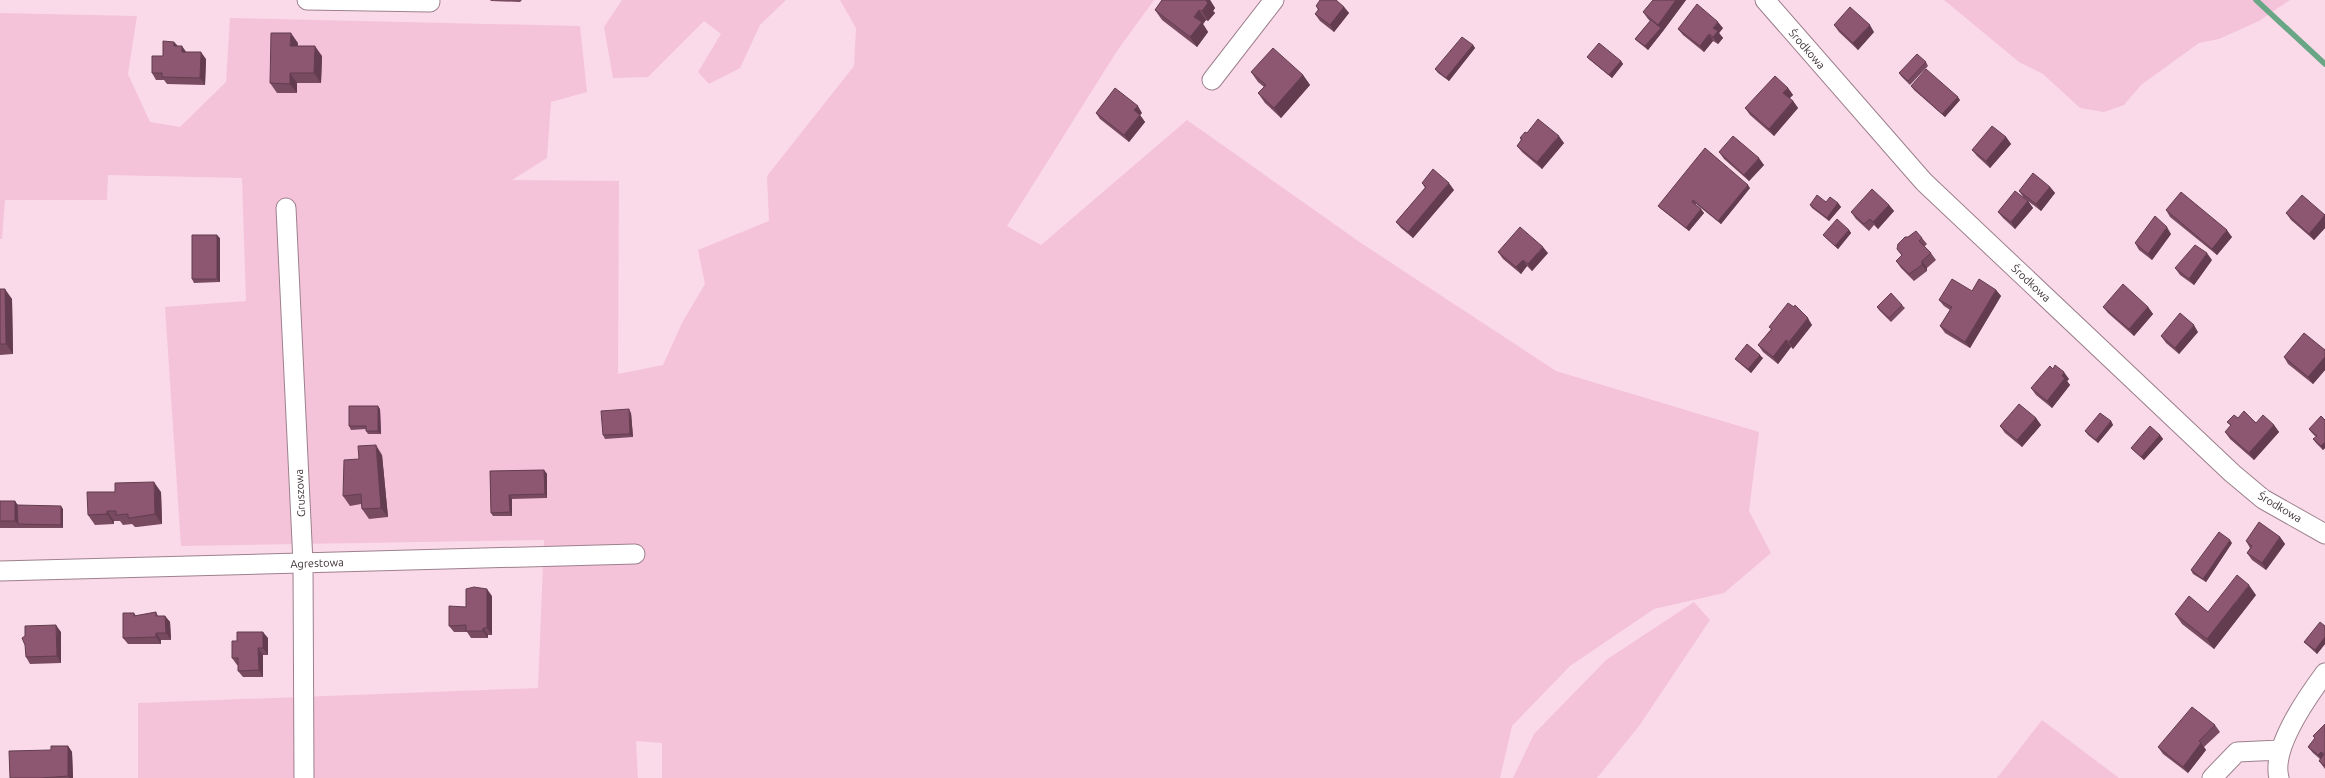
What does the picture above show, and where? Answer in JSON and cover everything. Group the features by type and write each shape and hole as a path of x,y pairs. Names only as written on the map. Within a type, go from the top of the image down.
{"street":[{"path":"307,0 430,2"},
{"path":"1212,80 1274,0"},
{"name":"Środkowa","path":"1765,0 1924,182 2232,473 2263,498 2325,534"},
{"name":"Gruszowa","path":"286,208 303,563 304,778"},
{"name":"Agrestowa","path":"0,571 634,554"},
{"path":"2279,778 2280,750 2301,706 2325,673"},
{"path":"2212,778 2237,752 2280,750"}],"shaded area":[{"path":"622,0 786,0 760,25 740,68 709,84 698,72 721,34 704,21 648,77 613,78 604,27"},
{"path":"840,0 1154,0 1117,51 1007,226 1041,245 1187,120 1361,243 1556,371 1759,432 1749,511 1771,553 1724,593 1654,609 1570,666 1512,726 1500,778 662,778 662,743 636,741 638,778 138,778 138,703 538,688 544,540 181,546 165,307 246,301 242,178 108,175 107,200 5,200 2,239 0,239 0,13 137,16 128,74 150,122 180,127 226,82 230,18 580,26 587,92 551,102 547,158 512,180 619,181 618,374 663,365 683,321 705,284 698,250 769,221 767,176 854,66 856,28"},
{"path":"1944,0 2290,0 2259,21 2219,39 2199,43 2141,85 2124,105 2104,112 2080,108 2043,74 2019,62"},
{"path":"1694,602 1710,620 1639,726 1597,778 1513,778 1534,734 1606,660"},
{"path":"2042,720 2119,778 1997,778"}],"building":[{"path":"1162,0 1207,0 1206,1 1208,3 1202,11 1199,10 1194,17 1202,22 1190,37 1155,10"},
{"path":"1320,0 1336,0 1344,7 1330,25 1315,14 1319,9 1316,6"},
{"path":"1653,0 1676,0 1658,25 1643,12"},
{"path":"1697,4 1718,22 1713,28 1718,31 1713,37 1709,34 1700,46 1678,29"},
{"path":"1850,7 1870,25 1853,43 1834,25"},
{"path":"1651,20 1661,28 1645,46 1635,39"},
{"path":"271,33 291,33 290,46 315,46 314,73 290,73 290,84 270,83"},
{"path":"1462,37 1473,45 1446,78 1435,69"},
{"path":"163,41 174,42 174,46 182,46 182,52 201,52 200,78 162,77 162,73 152,73 152,56 163,56"},
{"path":"1599,43 1621,61 1609,75 1587,57"},
{"path":"1273,48 1303,75 1274,108 1258,93 1266,85 1251,72"},
{"path":"1917,54 1926,62 1908,81 1899,73"},
{"path":"1926,69 1958,97 1942,114 1911,86"},
{"path":"1775,76 1788,88 1783,93 1793,101 1769,129 1745,108"},
{"path":"1115,88 1138,106 1134,110 1140,115 1124,135 1096,113"},
{"path":"1538,119 1559,136 1537,162 1517,146 1522,139 1520,138 1525,132 1527,133"},
{"path":"1992,126 2006,137 1986,161 1972,150"},
{"path":"1733,136 1759,158 1744,175 1719,152"},
{"path":"1705,148 1748,185 1718,221 1693,200 1692,202 1701,209 1686,228 1658,206"},
{"path":"1433,169 1449,183 1408,232 1396,222 1426,187 1422,183"},
{"path":"2033,173 2050,187 2036,204 2019,191"},
{"path":"1872,189 1889,205 1873,222 1870,219 1864,224 1851,212"},
{"path":"2015,191 2028,201 2011,222 1998,212"},
{"path":"2181,192 2227,230 2212,249 2166,210"},
{"path":"1817,195 1826,202 1830,197 1838,203 1827,218 1810,205"},
{"path":"2302,195 2325,215 2309,234 2286,213"},
{"path":"2155,216 2167,227 2148,254 2135,243"},
{"path":"1837,219 1849,230 1835,246 1823,235"},
{"path":"1520,227 1543,247 1528,264 1523,260 1516,267 1498,252"},
{"path":"1916,231 1922,238 1919,241 1931,253 1922,261 1922,265 1909,274 1896,261 1902,255 1897,249 1898,244 1905,237 1908,237"},
{"path":"192,235 217,235 217,279 192,279"},
{"path":"2195,245 2207,253 2189,279 2175,268"},
{"path":"1952,279 1972,291 1979,279 1996,290 1965,342 1940,326 1952,307 1939,300"},
{"path":"2123,284 2148,307 2129,329 2103,307"},
{"path":"0,289 5,289 6,344 0,344"},
{"path":"1891,293 1902,305 1889,318 1877,307"},
{"path":"1788,303 1794,307 1795,305 1808,318 1789,342 1786,340 1773,357 1758,345 1772,329 1769,327"},
{"path":"2180,313 2194,325 2175,348 2161,336"},
{"path":"2304,333 2325,350 2325,357 2308,377 2284,357"},
{"path":"1747,344 1760,355 1748,369 1735,359"},
{"path":"2055,365 2064,372 2062,376 2065,378 2047,401 2031,388 2050,366 2053,369"},
{"path":"2019,404 2036,418 2017,440 2000,426"},
{"path":"349,406 378,406 378,431 366,431 366,426 349,426"},
{"path":"629,409 630,434 603,435 601,411"},
{"path":"2244,411 2256,423 2263,415 2274,425 2249,453 2225,432 2231,425 2227,422 2234,415 2238,418"},
{"path":"2100,413 2111,421 2096,440 2085,431"},
{"path":"2321,416 2325,420 2325,443 2321,446 2313,439 2317,436 2309,429"},
{"path":"2150,426 2160,435 2141,457 2131,448"},
{"path":"376,445 381,508 362,509 361,494 343,496 344,460 359,459 358,446"},
{"path":"544,470 545,494 509,495 510,512 491,513 490,471"},
{"path":"154,482 155,514 128,518 128,514 116,515 116,511 107,511 107,514 88,515 87,492 115,492 115,483"},
{"path":"0,501 15,501 15,521 0,521"},
{"path":"17,505 61,506 61,525 18,524"},
{"path":"2259,522 2280,537 2262,563 2247,553 2252,546 2246,541"},
{"path":"2219,532 2230,540 2203,579 2191,570"},
{"path":"2237,575 2249,585 2207,639 2175,614 2189,596 2208,612"},
{"path":"474,587 487,589 487,628 483,628 483,631 466,631 466,625 449,626 449,606 466,607 466,589"},
{"path":"156,612 156,616 165,616 166,633 156,633 156,637 123,638 123,613 134,613 134,616"},
{"path":"2320,622 2325,626 2325,637 2315,650 2304,642"},
{"path":"56,625 57,656 26,657 25,645 22,638 25,636 25,626"},
{"path":"237,632 263,632 263,648 258,648 259,670 238,671 238,658 232,658 232,641 237,641"},
{"path":"2192,707 2215,725 2199,741 2201,743 2183,767 2158,747"},
{"path":"2325,724 2325,766 2319,761 2324,754 2321,752 2318,755 2308,747 2315,738 2313,736"},
{"path":"51,746 68,746 68,776 10,778 9,751 51,750"}],"waterway":[{"path":"2256,0 2325,64"}]}
